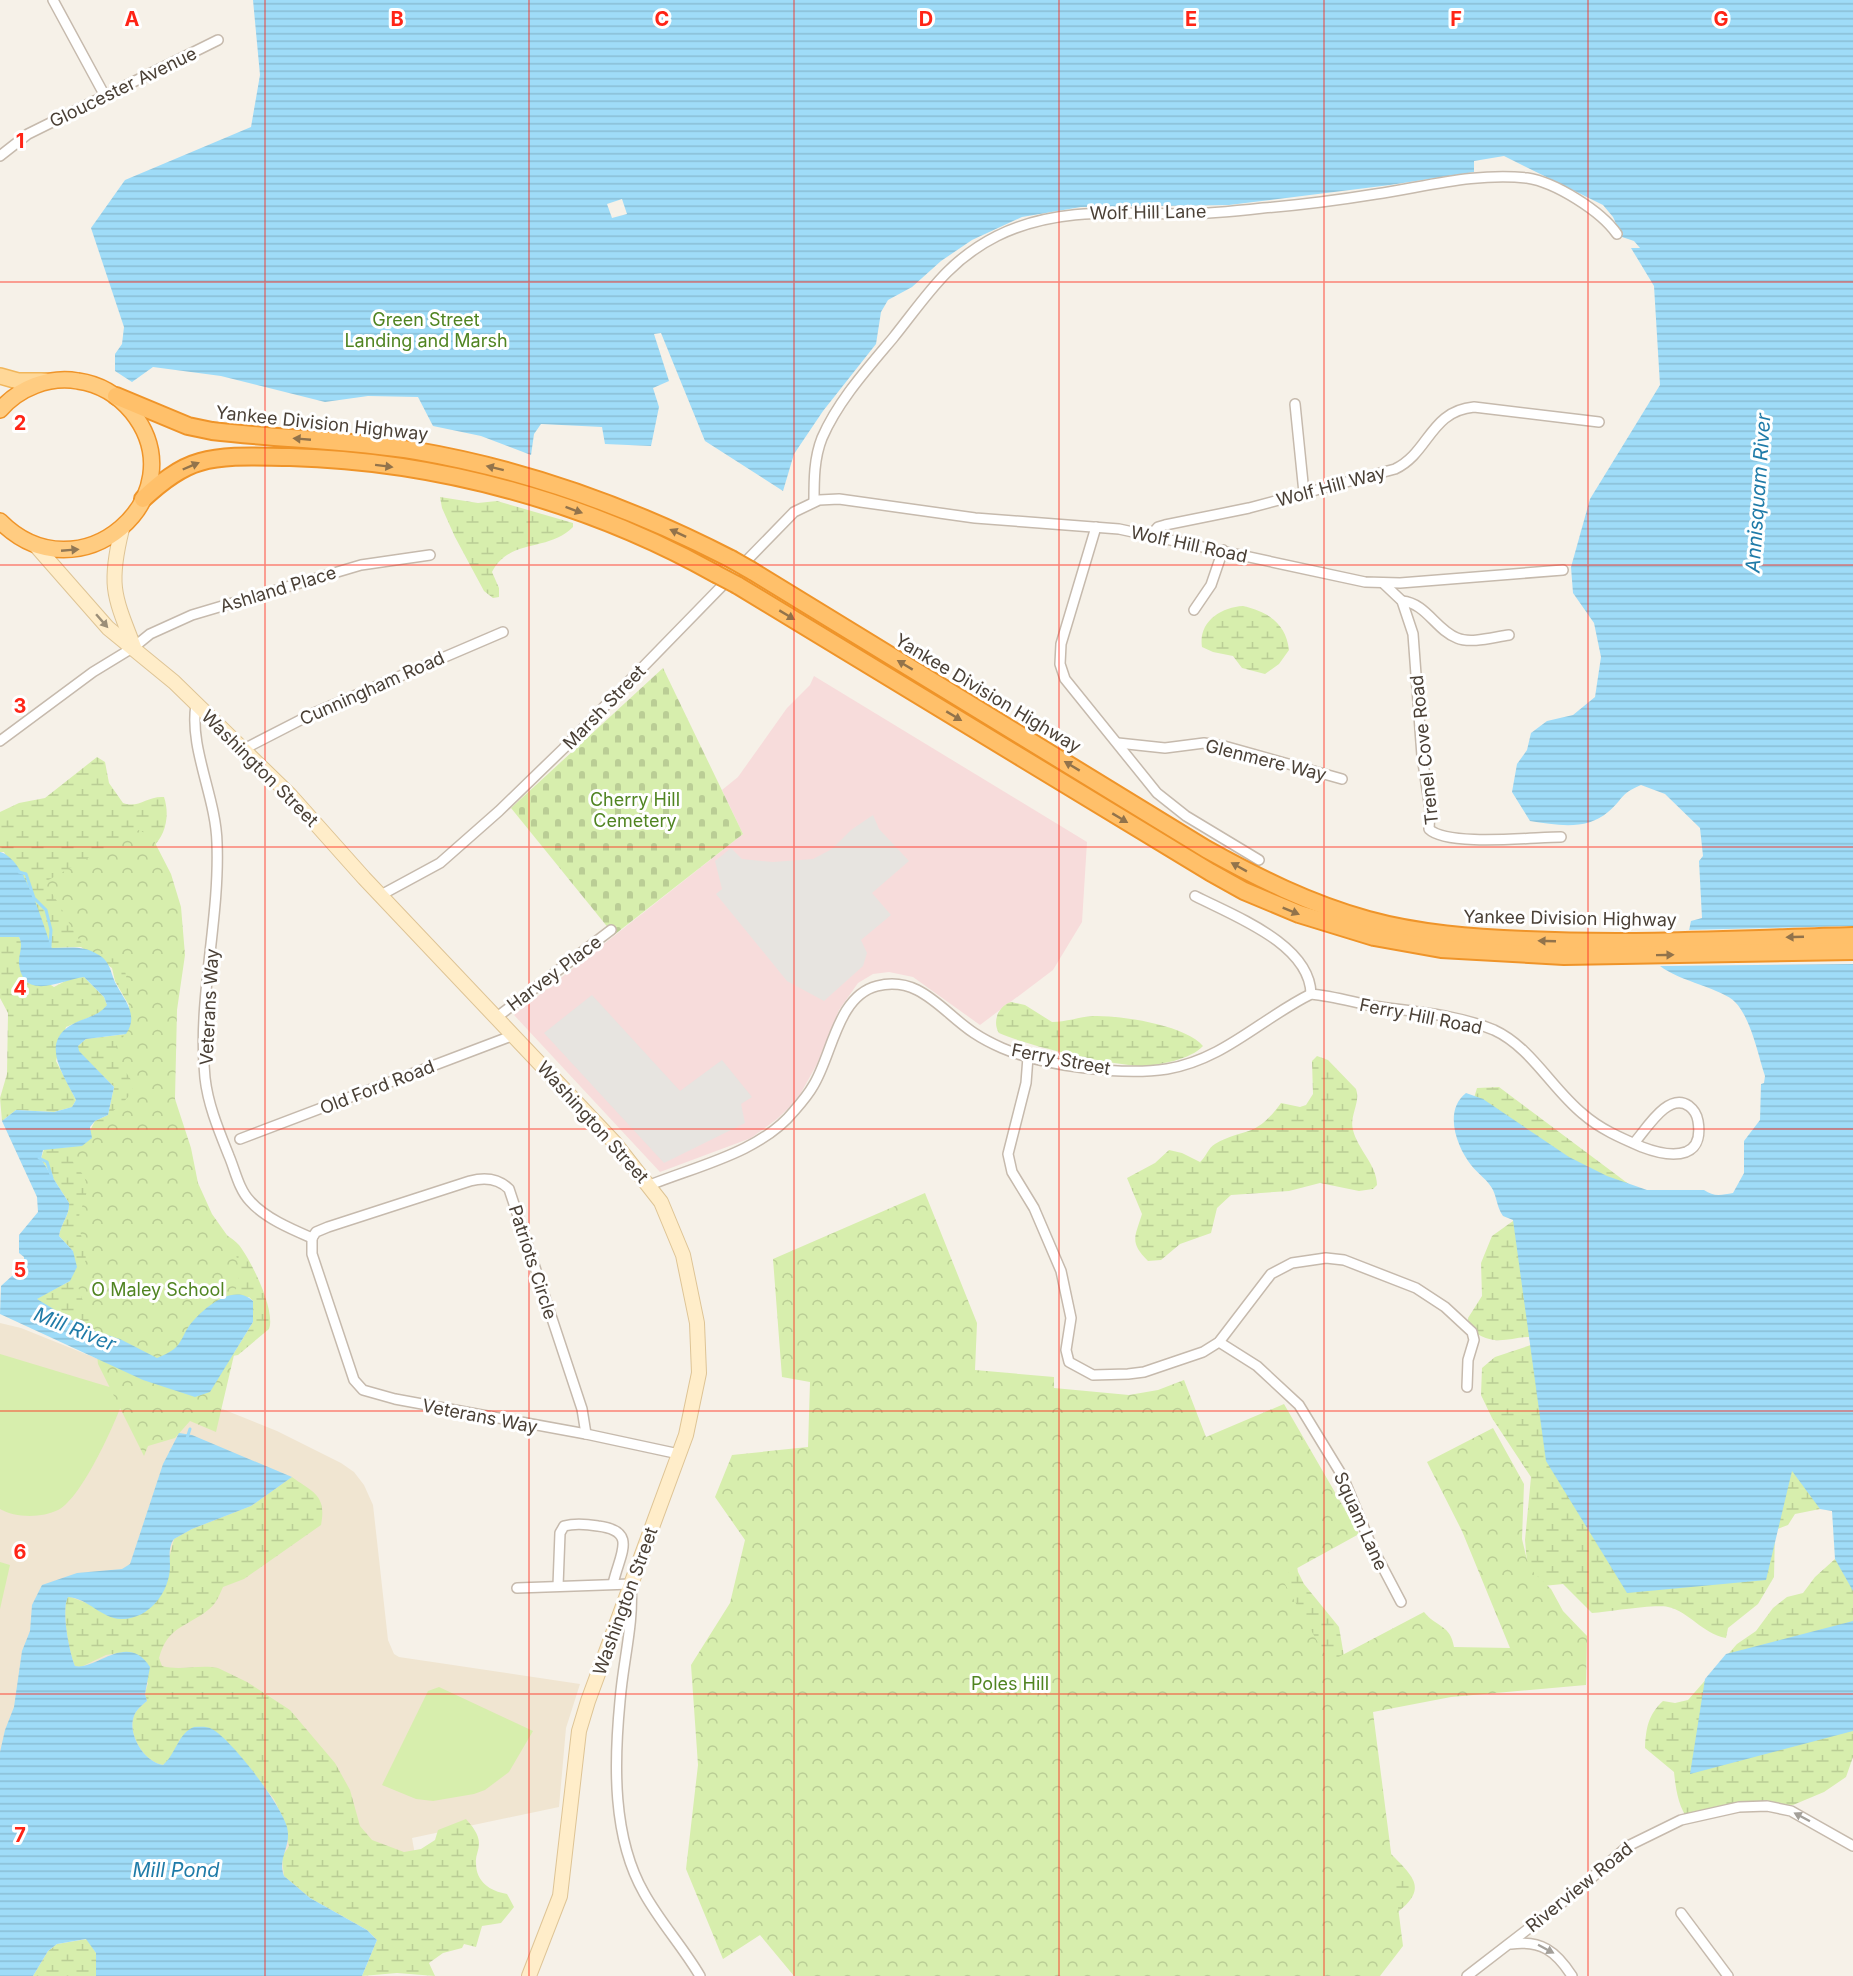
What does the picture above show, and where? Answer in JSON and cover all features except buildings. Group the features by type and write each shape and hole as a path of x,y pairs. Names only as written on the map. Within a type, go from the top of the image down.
{"highway":[{"path":"0,410 19,393 52,381 86,382 116,396 136,417 148,444 150,469 143,499 122,529 91,547 74,550 36,546 7,532 0,521"},
{"name":"Yankee Division Highway","path":"116,396 188,426 416,451 520,475 628,511 752,571 1196,843 1291,893 1358,917 1406,928 1606,949 1853,951"},
{"name":"Yankee Division Highway","path":"143,499 181,470 210,460 303,458 396,467 491,486 564,507 647,539 737,585 1210,872 1262,899 1336,927 1413,945 1524,956 1606,949 1853,936"}],"main road":[{"path":"0,376 18,381 52,381"},
{"name":"Washington Street","path":"122,529 112,579 117,603 134,647"},
{"name":"Washington Street","path":"36,546 108,628 134,647 290,795 614,1142 650,1185 661,1202 682,1255 697,1323 699,1373 686,1435 579,1731 566,1861 560,1896 529,1976"}],"street":[{"path":"53,0 105,96"},
{"name":"Gloucester Avenue","path":"0,156 28,134 218,40"},
{"name":"Wolf Hill Lane","path":"814,501 818,453 829,426 844,400 920,300 953,265 985,243 1013,229 1057,216 1093,212 1183,214 1260,209 1458,181 1521,178 1535,180 1586,205 1610,224 1617,234"},
{"path":"1295,404 1304,493"},
{"name":"Wolf Hill Way","path":"1151,535 1158,527 1385,473 1400,467 1445,417 1462,410 1474,408 1599,422"},
{"name":"Wolf Hill Road","path":"814,501 846,499 975,518 1096,527 1151,535 1349,580 1383,583 1563,570"},
{"name":"Marsh Street","path":"381,895 434,868 472,837 563,749 794,512 814,501"},
{"path":"1096,527 1066,621 1060,664 1065,679 1072,691 1119,743 1132,765 1166,801 1259,860"},
{"path":"1194,610 1210,585 1223,550"},
{"name":"Ashland Place","path":"0,741 93,672 134,647 150,634 192,615 361,565 430,555"},
{"path":"1383,583 1402,601 1409,602 1425,612 1455,638 1467,640 1509,635"},
{"name":"Trenel Cove Road","path":"1402,601 1414,646 1422,756 1430,809 1429,829 1435,835 1455,839 1562,837"},
{"name":"Cunningham Road","path":"244,749 314,713 503,632"},
{"name":"Veterans Way","path":"196,705 193,722 210,790 218,843 216,898 205,1026 205,1078 210,1103 220,1135 250,1202 312,1238 312,1254 354,1380 363,1390 395,1399 586,1434 679,1454"},
{"name":"Glenmere Way","path":"1119,743 1165,748 1198,744 1224,746 1342,779"},
{"path":"1195,896 1285,946 1302,962 1311,984 1311,994"},
{"name":"Harvey Place","path":"497,1017 611,930"},
{"name":"Ferry Street","path":"650,1185 750,1144 783,1124 813,1087 848,1009 868,989 886,984 909,985 927,994 974,1033 1028,1057 1088,1067 1133,1071 1189,1064 1242,1038 1311,994"},
{"name":"Ferry Hill Road","path":"1311,994 1455,1019 1494,1031 1518,1047 1582,1114 1613,1134 1634,1143 1663,1153 1678,1155 1693,1148 1698,1137 1696,1115 1689,1106 1681,1103 1668,1105 1634,1143"},
{"name":"Old Ford Road","path":"240,1139 514,1035"},
{"path":"1028,1057 1022,1100 1008,1148 1009,1161 1061,1271 1071,1318 1066,1350 1068,1362 1093,1375 1144,1372 1203,1352 1220,1342 1264,1281 1276,1270 1312,1258 1344,1260 1439,1301 1472,1332 1474,1340 1468,1360 1467,1387"},
{"name":"Patriots Circle","path":"312,1238 316,1232 328,1227 470,1181 486,1178 504,1184 509,1189 582,1409 586,1434"},
{"name":"Squam Lane","path":"1220,1342 1257,1365 1299,1405 1343,1477 1371,1545 1401,1602"},
{"path":"558,1586 560,1533 564,1526 581,1524 612,1527 620,1531 624,1539 613,1584"},
{"path":"517,1588 631,1584 633,1613 621,1685 617,1734 621,1825 631,1863 642,1891 700,1976"},
{"name":"Riverview Road","path":"1467,1976 1572,1895 1628,1846 1681,1820 1739,1807 1767,1806 1791,1811 1853,1846"},
{"path":"1681,1913 1728,1976"},
{"name":"Riverview Road","path":"1509,1944 1541,1945 1557,1955 1572,1976"}],"shaded area":[{"path":"814,676 1087,842 1082,922 1053,970 980,1025 913,977 889,972 873,974 858,983 839,1010 817,1064 797,1100 777,1119 751,1138 660,1172 514,1015 743,834 722,790 738,777 787,708 810,685"},
{"path":"873,815 879,829 909,861 872,893 891,915 861,940 867,953 863,966 824,1001 787,981 716,894 722,889 715,861 731,848 742,859 773,862 813,859 832,849 851,830"},
{"path":"592,995 680,1091 722,1060 752,1097 741,1104 745,1123 664,1163 544,1033"},
{"path":"0,1323 21,1328 277,1431 341,1463 354,1472 364,1485 373,1505 388,1640 394,1654 399,1657 580,1684 566,1728 559,1807 412,1838 426,1916 0,1840"}],"green space":[{"path":"440,497 478,503 497,501 573,523 573,527 553,540 519,549 499,561 492,572 499,588 499,597 493,598 484,591 455,537 442,508"},
{"path":"1243,606 1268,615 1280,626 1287,641 1289,650 1279,664 1265,674 1242,668 1233,656 1202,647 1202,638 1207,623 1227,609"},
{"name":"Cherry Hill Cemetery","path":"663,668 743,834 614,935 511,808"},
{"name":"O Maley School","path":"97,757 105,762 109,783 123,803 134,804 164,797 166,804 167,818 164,831 152,848 145,1024 211,1226 239,1245 256,1273 266,1298 269,1310 269,1329 238,1355 232,1356 253,1322 253,1301 249,1297 120,1339 85,1329 36,1299 70,1281 73,1251 59,1236 69,1203 41,1159 44,1149 82,1146 95,1121 108,1115 114,1087 78,1051 78,1046 86,1039 126,1034 131,1009 115,981 112,968 81,947 52,948 4,852 0,852 0,812 19,803 45,798"},
{"name":"O Maley School","path":"139,830 152,837 171,874 181,907 185,955 177,1010 175,1099 191,1148 198,1183 212,1214 234,1245 240,1273 234,1297 234,1355 216,1432 190,1421 175,1438 148,1446 144,1456 98,1364 95,1336 75,1278 86,1260 79,1219 87,1189 85,1179 69,1151 97,1133 105,1123 107,1116 122,1104 133,1088 119,1059 116,1046 122,1040 128,1018 127,978 120,959 98,957 88,950 75,933 57,900 43,883"},
{"path":"0,937 19,937 22,944 19,965 54,987 71,978 84,977 104,997 107,1005 102,1012 66,1027 56,1061 76,1100 72,1107 54,1112 16,1110 2,1121 0,1098 7,1074 8,1013 0,998"},
{"path":"1011,1002 1025,1005 1052,1022 1093,1016 1119,1017 1151,1023 1182,1032 1203,1046 1183,1058 1148,1066 1126,1065 1069,1054 999,1033 996,1019 1003,1007"},
{"path":"1317,1056 1328,1060 1356,1089 1353,1130 1371,1164 1377,1185 1373,1189 1359,1191 1320,1183 1289,1191 1231,1195 1217,1208 1211,1233 1180,1244 1161,1260 1148,1261 1136,1244 1136,1234 1142,1214 1127,1178 1155,1163 1169,1150 1182,1153 1200,1162 1213,1146 1250,1131 1264,1122 1281,1103 1300,1107 1306,1105 1313,1094 1312,1061"},
{"path":"1499,1087 1638,1191 1820,1509 1795,1514 1788,1525 1775,1530 1774,1577 1758,1604 1728,1628 1726,1638 1709,1632 1683,1613 1668,1607 1642,1607 1592,1613 1563,1584 1543,1586 1528,1575 1525,1540 1531,1477 1492,1418 1481,1395 1482,1368 1495,1357 1549,1339 1527,1337 1491,1339 1470,1329 1468,1318 1482,1296 1481,1263 1492,1236 1513,1221 1518,1223 1474,1098 1477,1088"},
{"name":"Poles Hill","path":"925,1193 977,1323 975,1370 1054,1377 1054,1388 1129,1395 1158,1390 1184,1380 1206,1437 1284,1404 1359,1534 1281,1577 1329,1662 1424,1612 1446,1630 1454,1647 1510,1648 1462,1531 1427,1462 1493,1428 1524,1484 1522,1539 1527,1560 1534,1573 1551,1589 1563,1611 1587,1636 1586,1685 1451,1697 1373,1712 1403,1946 1380,1976 794,1976 760,1935 723,1959 686,1869 698,1765 691,1665 730,1603 745,1540 715,1497 732,1455 808,1447 810,1382 782,1377 773,1259"},
{"path":"0,1354 126,1392 107,1438 88,1474 67,1503 52,1513 37,1516 21,1515 0,1509"},
{"path":"292,1477 312,1491 320,1500 321,1525 244,1579 223,1587 211,1608 172,1633 159,1658 162,1666 218,1668 247,1682 290,1710 335,1763 350,1790 360,1826 372,1840 404,1852 421,1849 435,1840 438,1830 466,1819 475,1830 479,1840 476,1861 478,1875 490,1888 507,1894 514,1907 501,1923 482,1926 476,1947 464,1944 462,1948 443,1953 429,1963 435,1976 397,1973 362,1976 377,1940 367,1930 310,1898 284,1876 282,1857 289,1846 283,1818 274,1799 239,1755 230,1746 180,1739 173,1757 163,1765 149,1759 135,1739 132,1723 139,1708 147,1701 145,1694 148,1683 126,1652 106,1655 81,1667 75,1666 73,1660 68,1641 65,1610 68,1596 89,1604 170,1567 169,1559 174,1539 192,1529 251,1506"},
{"path":"1295,1554 1298,1572 1304,1584 1339,1627 1346,1668 1342,1685 1249,1598"},
{"path":"1835,1559 1843,1566 1853,1585 1853,1757 1846,1777 1824,1792 1793,1805 1761,1812 1736,1809 1690,1822 1680,1804 1674,1772 1645,1748 1647,1728 1651,1717 1663,1701 1675,1703 1688,1700 1737,1644 1756,1631 1773,1608 1787,1597 1803,1593 1815,1577"},
{"path":"0,1562 10,1565 0,1609"},
{"path":"439,1687 533,1731 509,1772 485,1790 433,1801 416,1799 382,1785 428,1691"},
{"path":"1391,1854 1407,1871 1415,1884 1415,1891 1411,1898 1394,1915"},
{"path":"87,1939 96,1953 96,1976 33,1976 48,1951 57,1944"}],"water":[{"name":"Annisquam River","path":"253,0 1853,0 1853,1591 1835,1559 1832,1511 1820,1509 1792,1471 1766,1580 1627,1593 1546,1461 1513,1220 1503,1216 1491,1186 1474,1168 1461,1149 1455,1129 1455,1109 1466,1093 1483,1099 1569,1157 1607,1176 1647,1190 1704,1190 1714,1195 1721,1195 1733,1193 1744,1173 1744,1141 1760,1120 1761,1084 1764,1083 1765,1076 1750,1027 1741,1009 1729,997 1660,966 1685,965 1683,959 1691,921 1702,918 1699,861 1703,856 1700,828 1665,794 1641,785 1625,795 1599,818 1571,825 1530,821 1512,792 1517,764 1527,750 1531,733 1547,721 1573,715 1595,697 1601,657 1594,623 1573,593 1571,567 1590,499 1660,385 1654,286 1631,248 1640,248 1634,241 1622,237 1613,217 1603,205 1504,156 1474,161 1474,172 1390,185 1229,205 1081,207 1022,217 972,240 941,261 912,287 888,300 881,312 876,344 823,411 794,454 783,491 705,441 661,333 654,334 669,381 653,388 659,407 651,446 605,444 602,427 541,424 534,434 531,455 481,436 433,426 418,397 368,396 325,402 221,376 153,367 132,382 115,371 115,354 122,344 124,327 91,228 125,180 251,127 260,75"},
{"path":"0,852 9,857 25,879 52,948 81,948 102,957 110,967 131,1014 130,1027 126,1034 86,1039 78,1046 79,1051 114,1087 108,1115 95,1121 90,1127 92,1138 82,1146 43,1150 41,1159 69,1203 59,1236 73,1251 77,1267 70,1281 37,1299 85,1328 120,1339 157,1358 176,1347 189,1326 218,1300 236,1294 245,1296 253,1301 253,1322 210,1392 195,1397 143,1380 0,1314 1,1286 24,1265 24,1257 19,1253 19,1235 38,1212 37,1197 2,1121 16,1110 54,1112 72,1107 76,1100 56,1057 59,1037 66,1028 91,1017 107,1005 104,997 84,977 46,986 36,986 28,983 22,976 19,964 21,944 19,937 0,937"},
{"name":"Mill Pond","path":"179,1433 192,1435 292,1477 251,1506 192,1529 174,1539 170,1549 169,1576 166,1585 156,1602 141,1614 132,1618 115,1618 82,1601 68,1597 65,1611 68,1641 75,1666 83,1666 122,1652 132,1652 141,1657 150,1667 145,1694 147,1701 139,1708 132,1723 139,1746 149,1759 156,1763 163,1765 184,1734 194,1727 212,1729 221,1735 243,1759 283,1816 288,1834 282,1863 284,1876 310,1898 367,1930 377,1940 362,1976 96,1976 96,1953 86,1939 57,1944 48,1951 33,1976 0,1976 0,1752 14,1707 22,1651 30,1631 32,1605 42,1585 77,1573 122,1569 130,1564 163,1464"},
{"path":"1853,1621 1853,1731 1690,1774 1705,1679 1726,1654"}],"pier":[{"path":"622,199 627,214 612,218 607,204"},
{"path":"1853,926 1853,964 1657,966 1660,963 1681,962 1686,930"}],"waterway":[{"name":"Mill River","path":"19,872 26,874 34,898 46,910 51,930 50,946"},
{"name":"Mill River","path":"39,1158 47,1162 52,1178"},
{"name":"Mill River","path":"187,1438 190,1429"}],"park label":[{"name":"Green Street Landing and Marsh","path":"426,329"}]}
